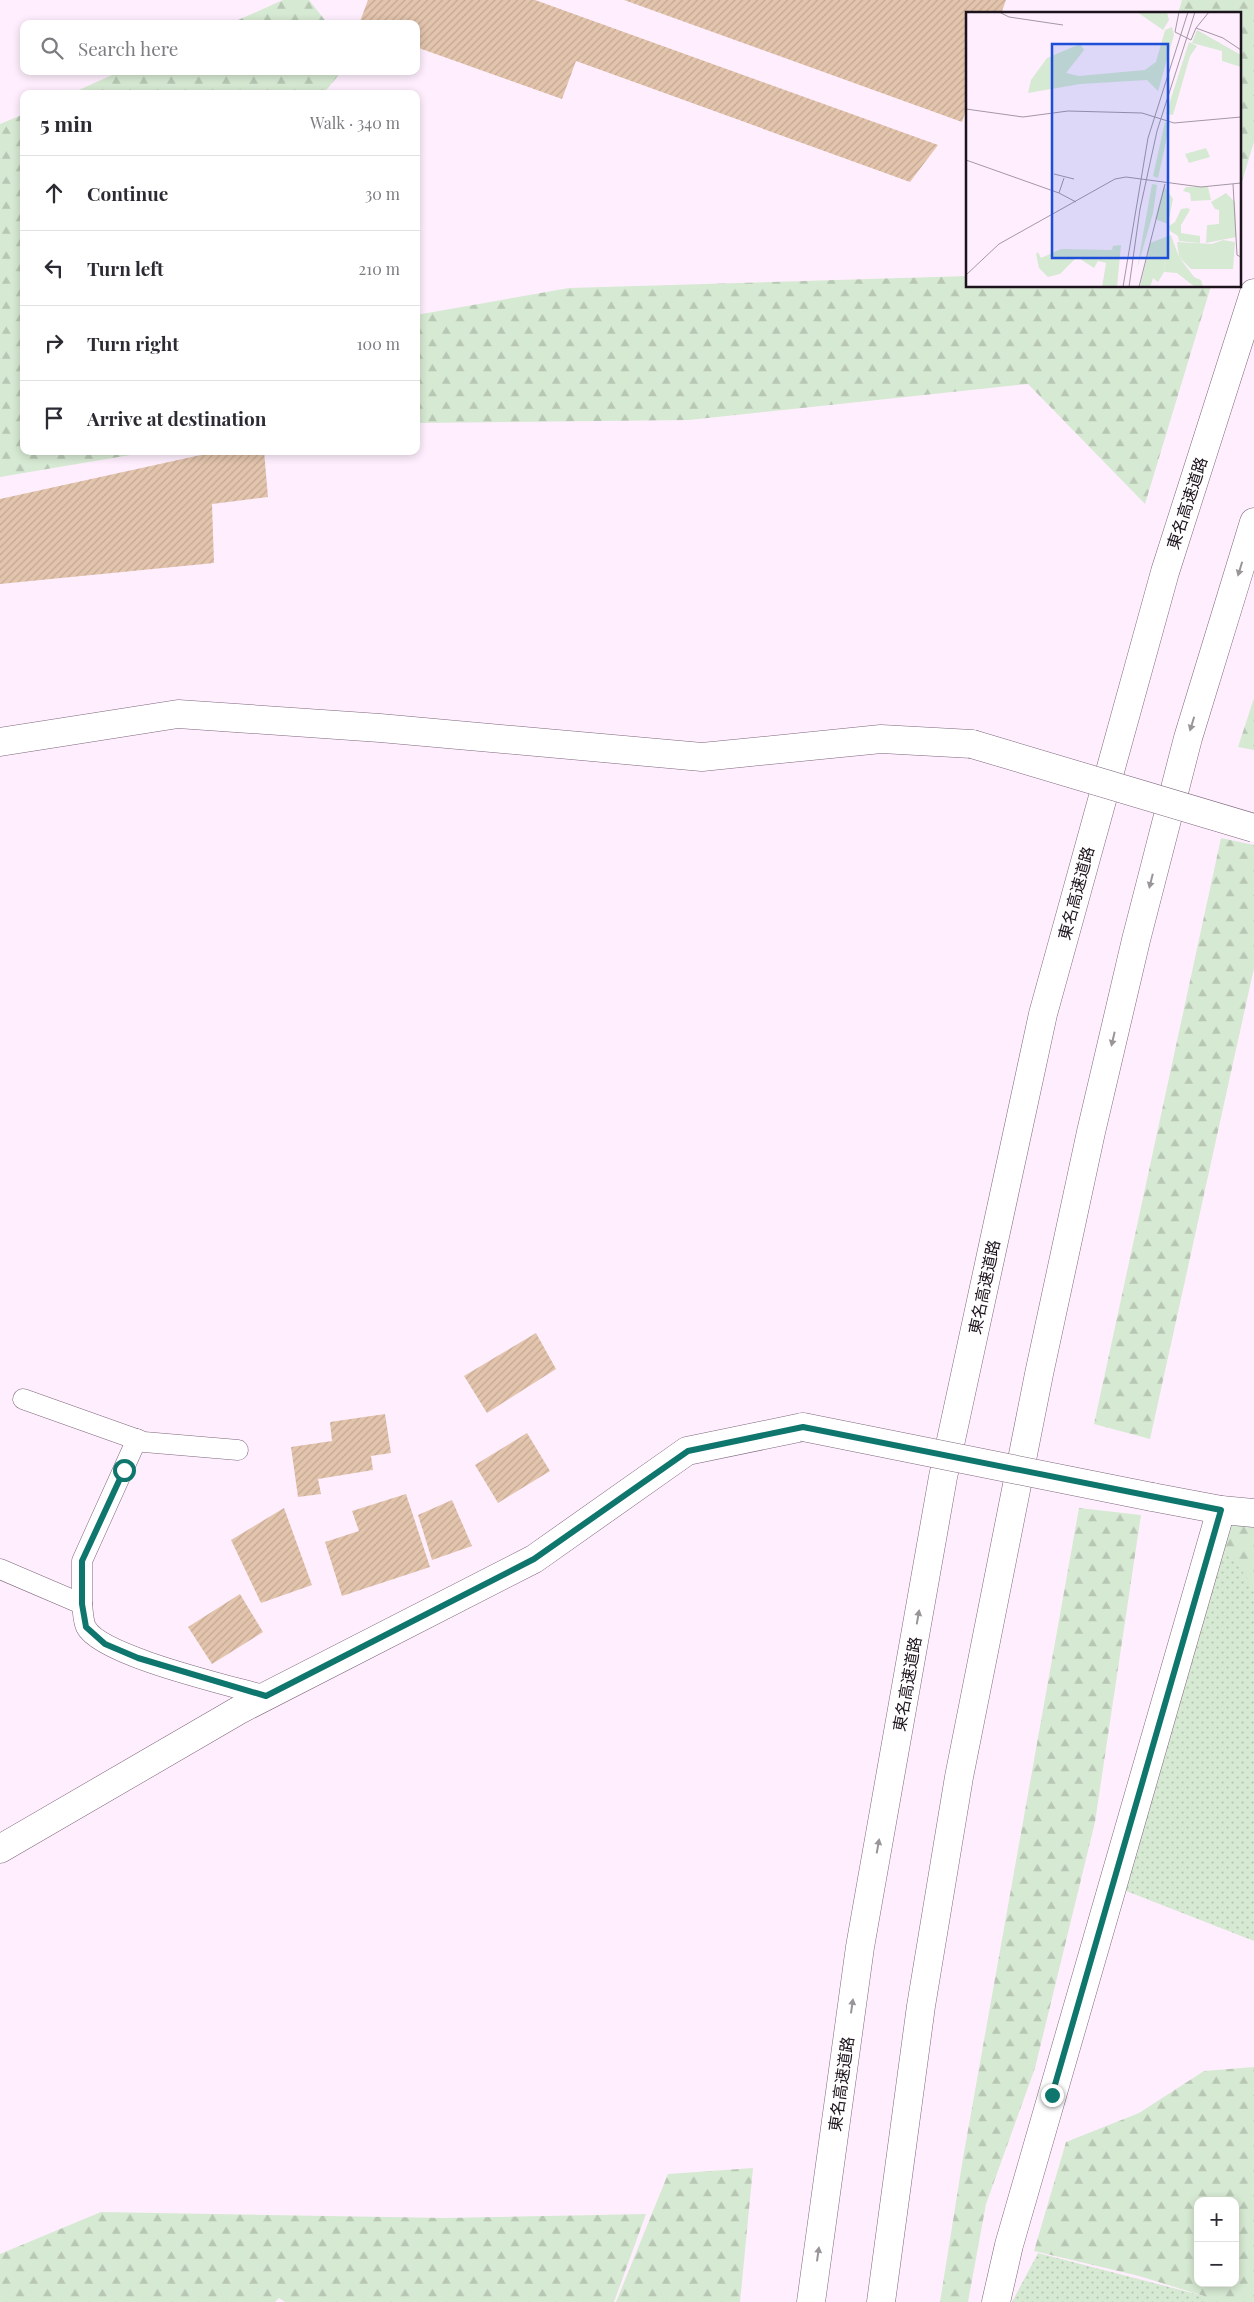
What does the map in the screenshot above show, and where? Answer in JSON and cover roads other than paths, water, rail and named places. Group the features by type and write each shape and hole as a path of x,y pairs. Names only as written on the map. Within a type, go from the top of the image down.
{"main road":[{"name":"東名高速道路","path":"811,2302 860,1947 943,1477 1042,1014 1165,572 1254,293"},
{"path":"881,2302 921,2006 959,1777 1039,1374 1136,940 1188,738 1254,522"},
{"path":"0,742 178,714 380,728 702,757 880,739 972,744 1254,828"},
{"path":"0,1849 266,1696 534,1559 688,1451 803,1427 1152,1497 1221,1510 1254,1513"},
{"path":"996,2302 1012,2235 1221,1510"}],"lane":[{"path":"23,1399 144,1442 238,1450"},
{"path":"137,1440 82,1561 82,1604 86,1627 105,1644 138,1658 266,1696"},
{"path":"0,1570 82,1604"}]}
